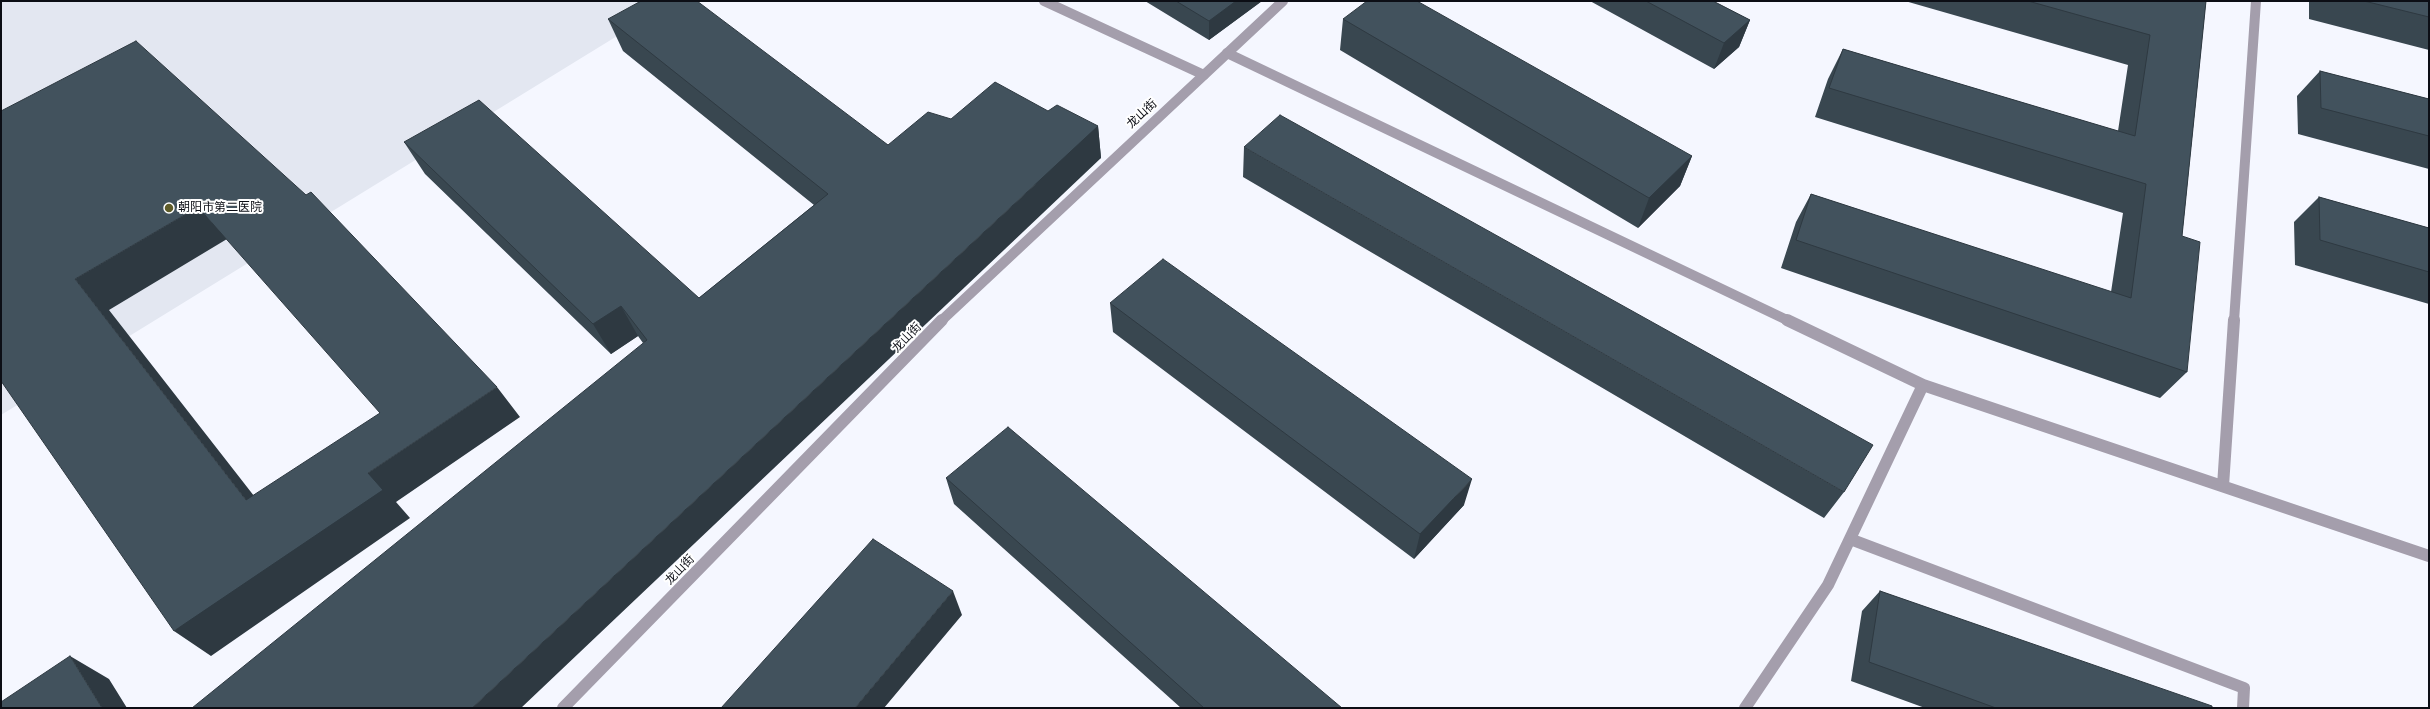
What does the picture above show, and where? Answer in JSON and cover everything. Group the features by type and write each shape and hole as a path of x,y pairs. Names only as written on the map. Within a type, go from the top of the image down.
{"street":[{"path":"1044,1 1204,75"},
{"name":"龙山街","path":"563,708 966,296 1283,1"},
{"path":"2223,486 2256,1"},
{"path":"1227,53 1923,385 2429,556"},
{"path":"1745,708 1828,585 1923,385"},
{"path":"1850,539 2244,688 2243,708"}],"shaded area":[{"name":"朝阳市第二医院","path":"1,1 674,1 1,415"}],"building":[{"path":"641,1 697,1 888,145 928,112 951,119 995,82 1048,111 1057,105 1098,126 472,708 192,708 647,340 621,306 593,324 404,142 479,100 699,298 828,194 608,19"},
{"path":"1176,1 1236,1 1209,21"},
{"path":"1367,1 1417,1 1692,156 1649,198 1343,19"},
{"path":"1646,1 1713,1 1750,20 1724,43"},
{"path":"2028,1 2206,1 2182,236 2200,242 2187,372 1796,240 1811,194 2131,298 2146,184 1829,88 1843,49 2135,136 2150,35"},
{"path":"2364,1 2429,1 2429,17"},
{"path":"136,41 306,195 311,192 497,387 368,473 383,490 174,631 1,381 1,111","holes":["198,207 380,413 246,500 75,279"]},
{"path":"2320,71 2429,99 2429,136 2321,108"},
{"path":"1280,115 1873,445 1844,492 1244,147"},
{"path":"2319,197 2429,228 2429,272 2320,240"},
{"path":"1163,259 1472,479 1420,534 1110,303"},
{"path":"1008,427 1342,708 1204,708 946,478"},
{"path":"873,539 953,591 855,708 721,708"},
{"path":"1880,591 2212,706 2212,708 1996,708 1869,662"},
{"path":"70,656 102,708 1,708 1,702"}],"place":[{"name":"朝阳市第二医院","path":"169,208"}]}
